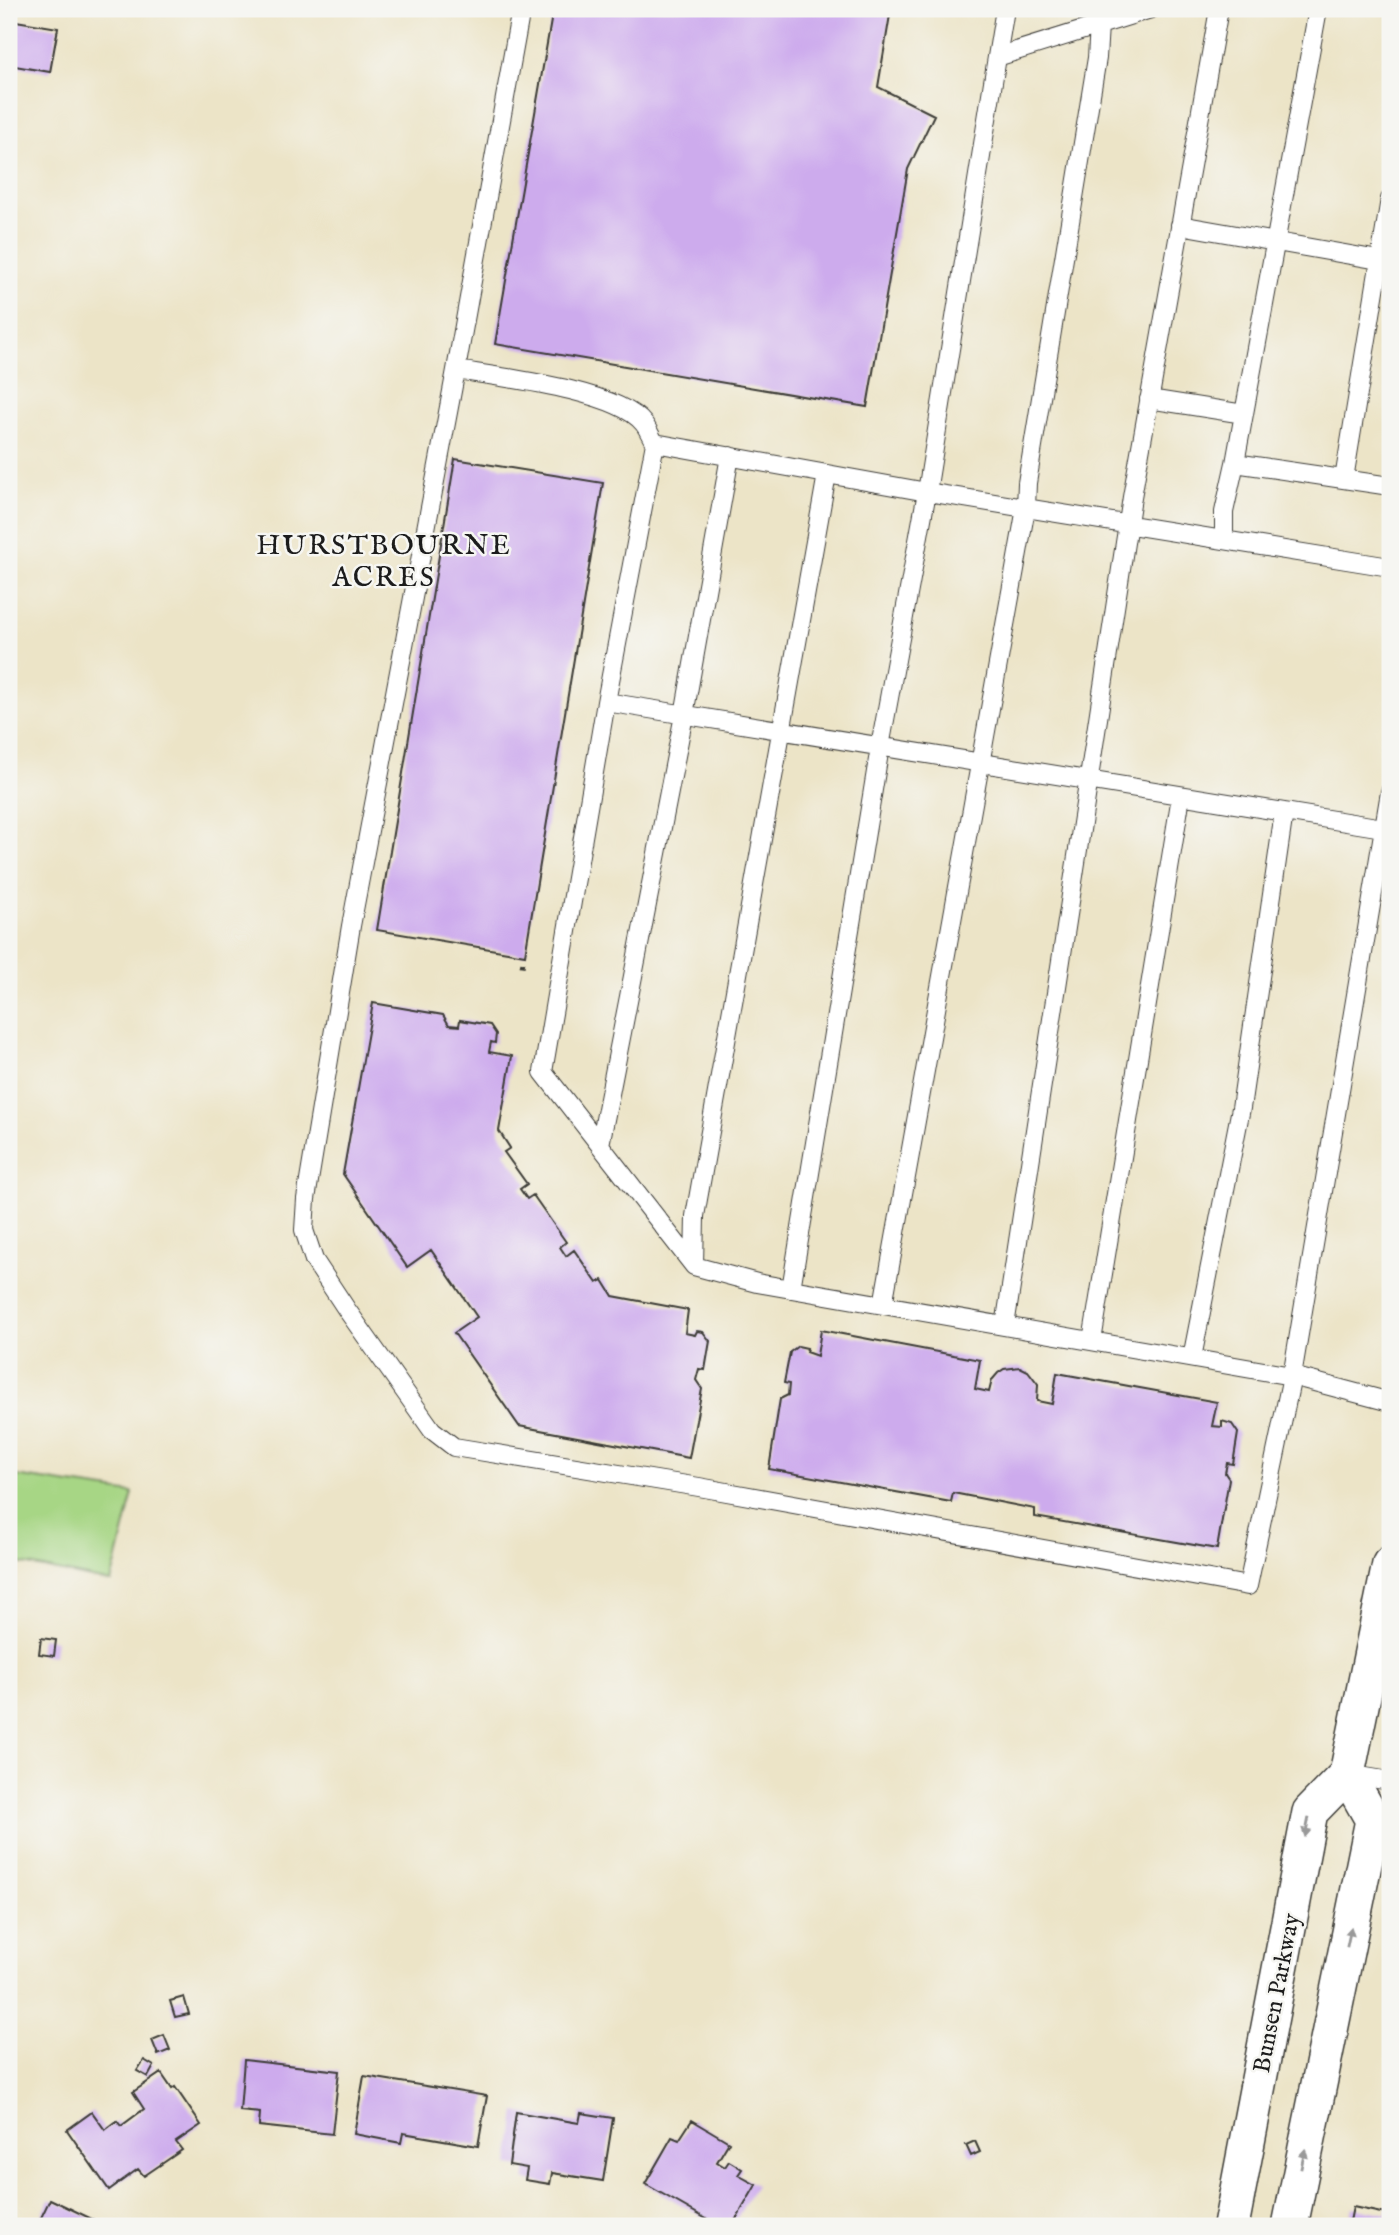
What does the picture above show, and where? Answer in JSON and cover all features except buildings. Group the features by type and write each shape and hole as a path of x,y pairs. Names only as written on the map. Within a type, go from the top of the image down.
{"street":[{"path":"1290,2226 1373,1820 1347,1774 1390,1564"},
{"name":"Bunsen Parkway","path":"1231,2226 1310,1812 1347,1774"}],"lane":[{"path":"521,9 351,926 306,1199 304,1230 314,1260 432,1430 454,1447 464,1449 699,1487 1248,1586 1292,1376 1390,792"},
{"path":"791,1289 880,747 927,492 1005,9"},
{"path":"997,57 1151,9"},
{"path":"1005,1326 1128,525 1219,9"},
{"path":"1224,540 1224,512 1318,9"},
{"path":"883,1305 1026,508 1027,483 1097,58 1098,25"},
{"path":"1345,479 1385,262 1390,199"},
{"path":"1180,225 1385,262"},
{"path":"456,370 583,393 628,410 644,423 655,443 606,702 543,1072 694,1266 757,1283 1292,1376 1390,1402"},
{"path":"1149,399 1244,414"},
{"path":"655,443 927,492 1390,568"},
{"path":"600,1145 684,715 730,456"},
{"path":"1235,463 1390,486"},
{"path":"694,1266 695,1216 827,474"},
{"path":"606,702 1383,828"},
{"path":"1092,1341 1181,796"},
{"path":"1192,1358 1241,1108 1284,812"},
{"path":"1347,1774 1390,1781"}],"path":[{"path":"520,964 526,965"}],"green space":[{"path":"9,1475 133,1493 111,1582 9,1561"}],"district":[{"name":"HURSTBOURNE ACRES","path":"384,560"}]}
